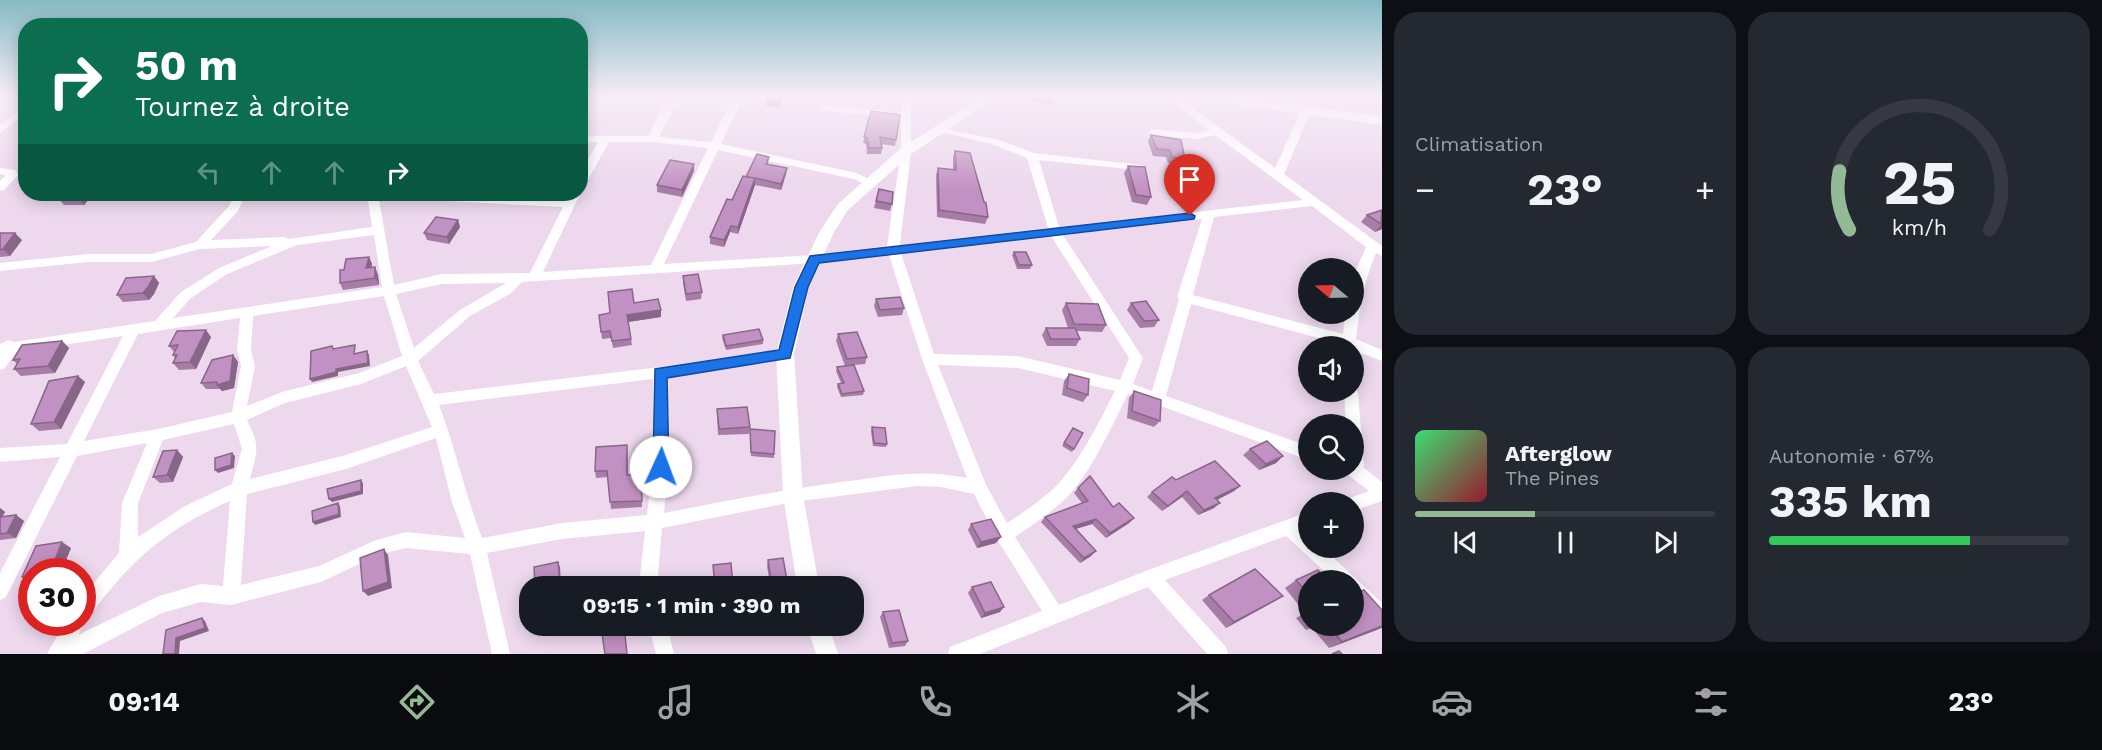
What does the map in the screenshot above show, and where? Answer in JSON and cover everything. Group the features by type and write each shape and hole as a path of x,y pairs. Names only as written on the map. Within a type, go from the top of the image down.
{"street":[{"path":"652,139 658,128"},
{"path":"656,268 724,128"},
{"path":"906,128 906,151 893,249 929,359 979,488 1004,535 1055,615"},
{"path":"1212,128 1377,249 1364,271"},
{"path":"1278,175 1299,128"},
{"path":"806,576 793,495 785,354 801,287 827,231 843,207 906,151 940,129 994,142 1032,156 1138,167"},
{"path":"1153,132 1197,136 1217,131"},
{"path":"588,139 652,139 716,146 857,176 871,183"},
{"path":"588,169 605,140"},
{"path":"1004,535 1046,505 1067,486 1125,387 1135,367 1136,358 1055,232 1032,156"},
{"path":"0,171 11,171 12,175 0,187"},
{"path":"200,246 234,208 237,201"},
{"path":"380,201 380,230 389,291 410,359 430,400 441,430 460,502 477,547 501,654"},
{"path":"0,455 71,450 158,435 238,417 282,398 361,378 410,359 465,313 527,276 571,201"},
{"path":"0,364 4,346 389,291 442,279 814,259 1315,202"},
{"path":"1157,400 1209,214"},
{"path":"0,267 88,258 151,258 200,246 296,241 380,230"},
{"path":"160,324 186,295 203,282 223,271 296,241"},
{"path":"1184,297 1320,336"},
{"path":"231,596 238,489 250,449 247,435 238,417 248,366 244,350 247,311"},
{"path":"0,591 134,328"},
{"path":"1364,350 1382,356"},
{"path":"430,400 660,373 785,354"},
{"path":"929,359 1018,363 1125,387 1298,449"},
{"path":"649,576 662,448 660,373"},
{"path":"96,596 127,557 161,527 195,507 238,489 346,462 441,430"},
{"path":"127,557 130,504 158,435"},
{"path":"1364,477 1382,493 1364,500"},
{"path":"67,654 86,641 159,605 201,593 231,596 321,574 376,548 406,540 477,547 562,531 656,522 793,495 917,479 941,480 979,488"},
{"path":"957,654 1298,524"},
{"path":"1289,527 1298,536"},
{"path":"1322,558 1335,570"},
{"path":"1151,578 1219,654"},
{"path":"1364,598 1382,615"},
{"path":"56,654 67,636"},
{"path":"660,636 665,654"},
{"path":"822,636 827,654"}],"building":[{"path":"867,128 898,128 896,140 880,137 882,148 869,148 867,138 864,137"},
{"path":"1151,135 1181,140 1185,159 1172,157 1170,150 1157,149"},
{"path":"955,151 970,153 986,203 988,217 939,210 938,168 956,170"},
{"path":"757,154 769,157 766,164 787,168 781,184 755,178 738,227 731,226 724,240 710,237 727,199 732,200 743,176 746,177"},
{"path":"670,160 694,164 682,190 657,185"},
{"path":"1128,166 1145,167 1151,197 1136,195"},
{"path":"879,189 893,192 892,204 876,201"},
{"path":"1382,210 1381,224 1367,215"},
{"path":"436,217 458,220 447,237 424,233"},
{"path":"0,233 15,233 0,250"},
{"path":"1014,252 1026,252 1032,265 1019,265"},
{"path":"369,257 366,268 375,267 375,278 340,283 340,270 344,270 346,259"},
{"path":"698,274 702,292 686,294 683,276"},
{"path":"154,276 143,293 117,295 126,278"},
{"path":"632,289 634,303 658,299 661,310 627,315 631,339 612,341 610,331 601,332 599,315 610,313 608,292"},
{"path":"900,297 904,308 880,310 876,299"},
{"path":"1146,301 1159,320 1144,321 1131,303"},
{"path":"1066,303 1098,304 1106,325 1074,324"},
{"path":"1046,328 1075,328 1080,339 1051,339"},
{"path":"759,329 763,340 726,346 723,335"},
{"path":"206,330 190,362 173,363 177,355 173,355 178,345 169,346 177,331"},
{"path":"857,332 867,357 847,359 838,334"},
{"path":"62,341 48,366 14,369 20,359 13,360 22,345"},
{"path":"355,345 354,354 367,351 368,363 336,369 336,372 310,379 311,351 332,346 333,349"},
{"path":"233,355 230,381 217,385 217,382 201,383 212,360"},
{"path":"854,365 864,391 842,394 838,384 844,383 837,367"},
{"path":"1069,374 1089,379 1088,395 1067,388"},
{"path":"78,376 54,422 31,424 49,381"},
{"path":"1134,391 1161,400 1160,421 1132,411"},
{"path":"747,407 750,427 719,429 717,409"},
{"path":"872,427 885,428 887,444 874,443"},
{"path":"1073,428 1083,433 1074,449 1064,443"},
{"path":"750,429 775,431 774,454 751,452"},
{"path":"1267,441 1283,456 1266,464 1250,449"},
{"path":"627,445 627,475 641,474 642,501 610,502 607,471 595,471 596,447"},
{"path":"177,450 167,475 153,477 163,451"},
{"path":"232,453 231,465 215,470 215,458"},
{"path":"1215,461 1240,486 1215,498 1220,503 1204,510 1187,491 1168,506 1152,492 1172,477 1176,480"},
{"path":"1090,476 1113,507 1119,503 1134,518 1110,533 1096,519 1073,526 1096,551 1084,558 1045,517 1088,501 1078,488"},
{"path":"361,480 361,491 329,499 327,489"},
{"path":"338,503 339,514 313,522 312,511"},
{"path":"16,515 7,533 0,534 0,517"},
{"path":"991,519 1001,537 981,542 971,524"},
{"path":"62,542 56,558 31,558 36,546"},
{"path":"384,549 388,582 363,591 360,558"},
{"path":"783,558 786,576 770,576 768,560"},
{"path":"558,562 559,576 534,576 534,567"},
{"path":"731,563 732,576 714,576 713,565"},
{"path":"1255,569 1283,596 1234,622 1209,595"},
{"path":"991,582 1004,607 985,613 972,587"},
{"path":"1364,590 1382,610 1382,626 1364,633"},
{"path":"899,610 908,641 892,643 883,612"},
{"path":"202,618 205,628 176,638 175,654 163,654 166,630"},
{"path":"602,636 625,636 627,654 605,654"},
{"path":"1337,636 1357,636 1342,642"}],"route":[{"path":"661,467 660,373 785,354 801,287 814,259 1190,216"}]}
